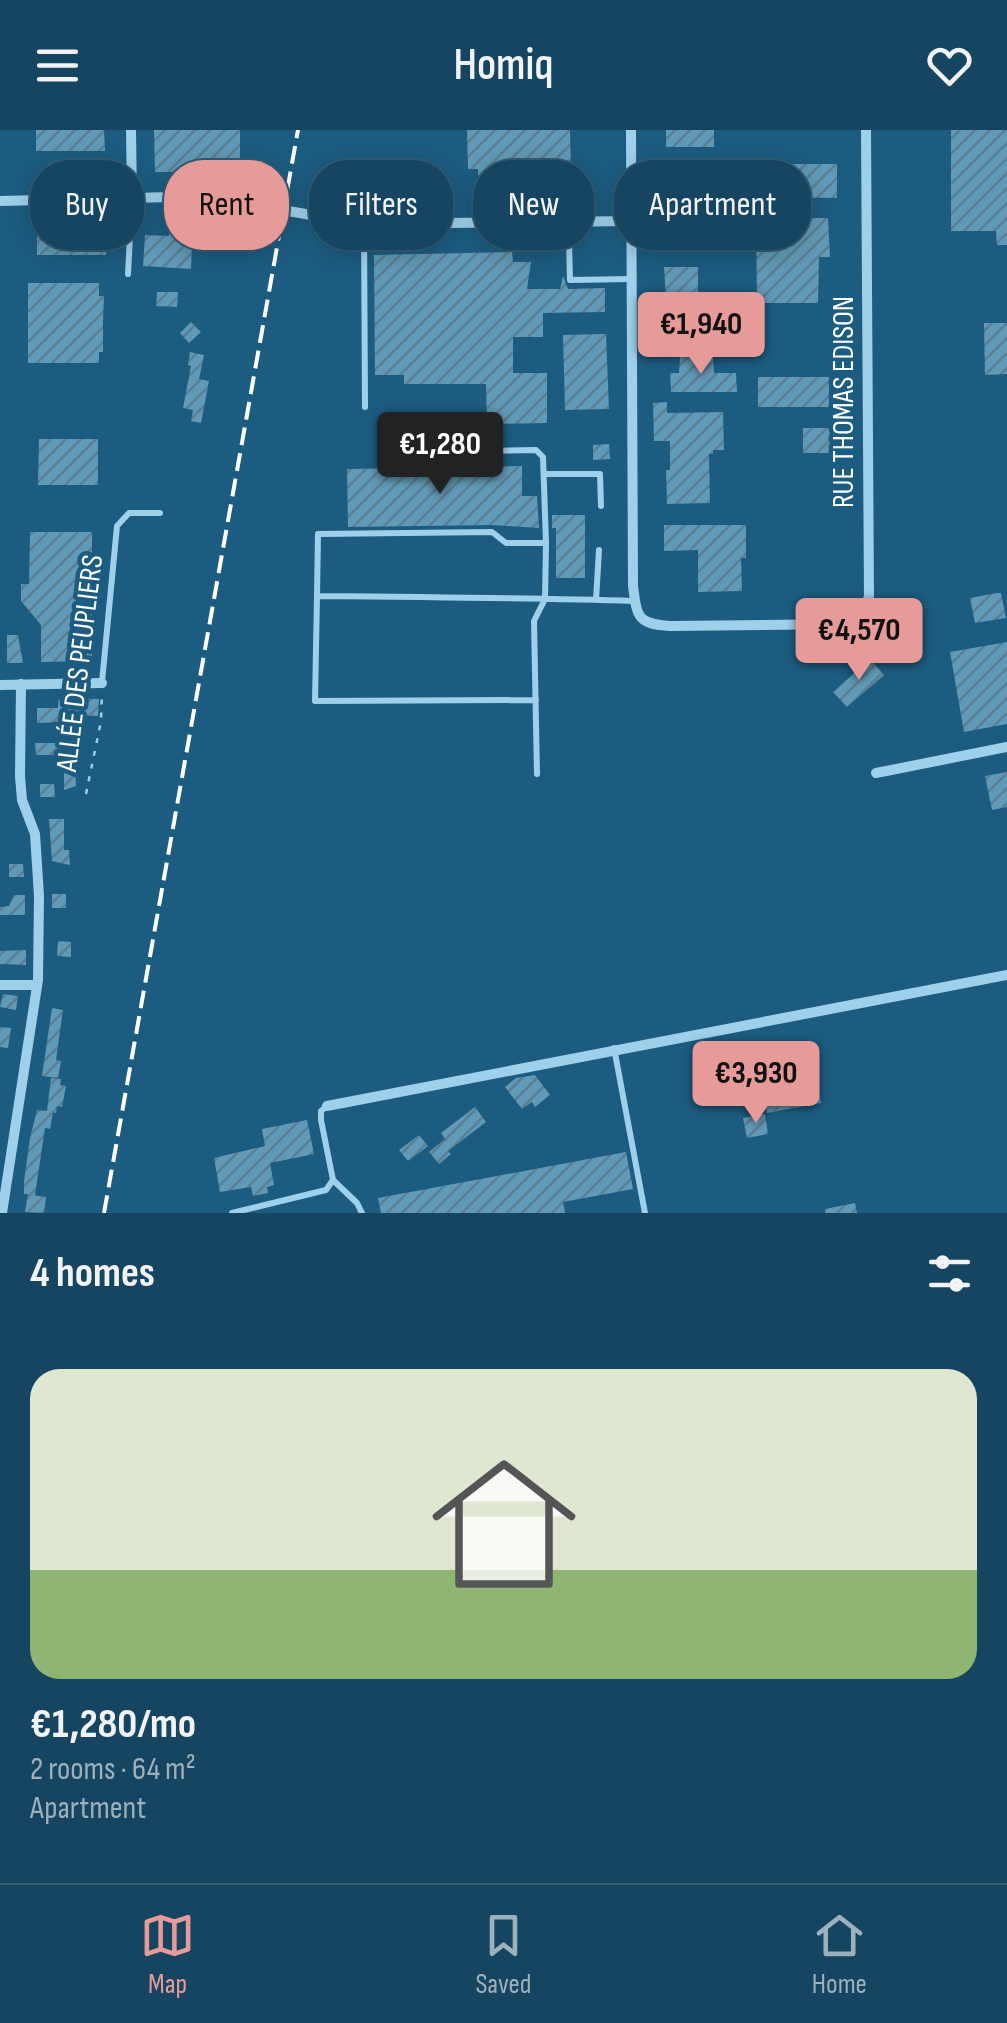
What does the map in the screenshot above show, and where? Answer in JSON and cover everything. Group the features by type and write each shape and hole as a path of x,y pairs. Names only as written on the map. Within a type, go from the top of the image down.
{"street":[{"path":"131,130 131,160"},
{"path":"631,130 631,160"},
{"name":"RUE THOMAS EDISON","path":"635,601 636,612 650,625 807,626 857,620 869,597 866,130"},
{"path":"144,198 174,197 309,215"},
{"path":"0,201 30,200"},
{"path":"453,223 614,222"},
{"path":"632,250 635,601"},
{"path":"0,684 102,684"},
{"path":"2,1213 36,985 39,896 35,834 22,800 21,684"},
{"path":"876,773 1007,747"},
{"path":"326,1106 1007,975"},
{"path":"0,985 36,985"}],"lane":[{"path":"128,274 129,250"},
{"path":"364,250 365,407"},
{"path":"570,250 570,280 633,279"},
{"path":"399,454 536,450 544,458 545,599 534,621 536,774"},
{"path":"544,474 600,474 601,506"},
{"name":"ALLÉE DES PEUPLIERS","path":"102,684 117,526 129,513 160,513"},
{"path":"536,700 314,701 318,534 492,532 506,543 546,543"},
{"path":"596,600 599,550"},
{"path":"317,596 635,601"},
{"path":"614,1048 645,1213"},
{"path":"326,1106 321,1111 321,1120 334,1180 362,1213"},
{"path":"232,1213 326,1190 334,1180"}],"path":[{"name":"ALLÉE DES PEUPLIERS","path":"86,794 100,722 102,684"}],"building":[{"path":"36,130 104,130 105,151 36,151"},
{"path":"154,130 240,130 240,160 164,160 164,172 155,172"},
{"path":"467,130 570,130 571,160 473,160 473,169 468,169"},
{"path":"666,130 714,130 714,147 666,147"},
{"path":"951,130 1007,130 1007,245 997,245 996,231 951,231"},
{"path":"811,164 837,164 837,198 811,198"},
{"path":"811,218 828,218 830,257 819,257 818,303 757,303 756,250 811,250"},
{"path":"145,235 164,236 164,250 192,250 191,269 143,266"},
{"path":"37,250 106,250 106,255 37,255"},
{"path":"512,252 513,262 531,262 527,289 560,289 563,276 568,289 605,288 605,312 543,313 543,337 513,337 513,373 547,373 547,423 487,424 486,384 404,384 404,375 375,375 374,255"},
{"path":"664,267 698,267 698,334 655,331 655,299 666,299"},
{"path":"28,283 99,283 99,296 104,296 103,352 99,352 99,363 28,363"},
{"path":"157,292 178,292 177,307 156,306"},
{"path":"191,322 201,332 189,343 180,333"},
{"path":"984,323 1007,323 1007,374 985,375"},
{"path":"606,334 609,409 565,410 563,335"},
{"path":"190,352 204,355 199,379 209,381 201,423 191,421 193,410 183,408"},
{"path":"680,357 713,357 714,373 736,373 737,392 671,392 670,373 679,373"},
{"path":"758,377 829,377 829,407 758,407"},
{"path":"667,402 667,413 723,412 724,450 709,454 710,503 667,504 670,441 654,441 653,403"},
{"path":"803,428 837,428 837,453 803,453"},
{"path":"39,439 98,439 98,485 38,485"},
{"path":"609,444 610,459 593,460 593,445"},
{"path":"522,466 522,496 537,496 539,528 348,527 347,469"},
{"path":"552,515 585,515 585,578 556,578 556,528 552,528"},
{"path":"664,525 746,525 742,591 698,592 698,550 664,551"},
{"path":"30,532 92,532 92,661 41,662 41,625 21,601 21,584 29,584"},
{"path":"1001,593 1006,618 975,623 970,598"},
{"path":"7,635 18,635 23,663 7,663"},
{"path":"1007,642 1007,724 964,732 950,652"},
{"path":"870,659 884,675 847,707 833,692"},
{"path":"99,699 98,716 67,715 66,722 37,723 37,708 58,708 58,700"},
{"path":"35,743 59,743 59,755 36,755"},
{"path":"75,769 76,786 64,790 64,770"},
{"path":"1007,772 1007,807 992,810 985,776"},
{"path":"40,784 54,784 55,797 40,797"},
{"path":"49,819 64,819 64,850 69,850 70,865 52,861"},
{"path":"9,864 23,864 24,877 9,877"},
{"path":"52,894 66,894 66,908 52,908"},
{"path":"14,895 25,895 25,915 0,915 0,907 9,906"},
{"path":"58,941 71,942 71,957 57,956"},
{"path":"26,950 26,965 0,964 0,951"},
{"path":"3,994 18,996 16,1010 0,1007"},
{"path":"52,1008 63,1010 56,1060 61,1061 58,1078 42,1076"},
{"path":"0,1027 11,1028 8,1048 0,1047"},
{"path":"812,1052 821,1103 767,1113 758,1062"},
{"path":"535,1075 550,1095 535,1107 532,1102 522,1109 505,1087 516,1078"},
{"path":"51,1078 61,1079 60,1085 66,1086 62,1107 57,1106 56,1113 53,1112 50,1129 45,1128 32,1195 46,1197 44,1213 25,1212 28,1194 24,1194 24,1181 30,1138 37,1110 47,1111"},
{"path":"475,1107 486,1122 448,1151 451,1154 439,1164 429,1152 445,1139 441,1133"},
{"path":"765,1114 768,1134 747,1138 743,1118"},
{"path":"307,1120 314,1154 270,1163 274,1185 267,1187 268,1193 253,1196 251,1187 220,1192 214,1158 265,1146 262,1129"},
{"path":"419,1135 428,1146 408,1161 399,1150"},
{"path":"626,1152 633,1189 563,1202 565,1213 381,1213 378,1198"},
{"path":"855,1203 857,1213 825,1213 825,1209"}],"railway":[{"path":"104,1213 298,130"}]}
